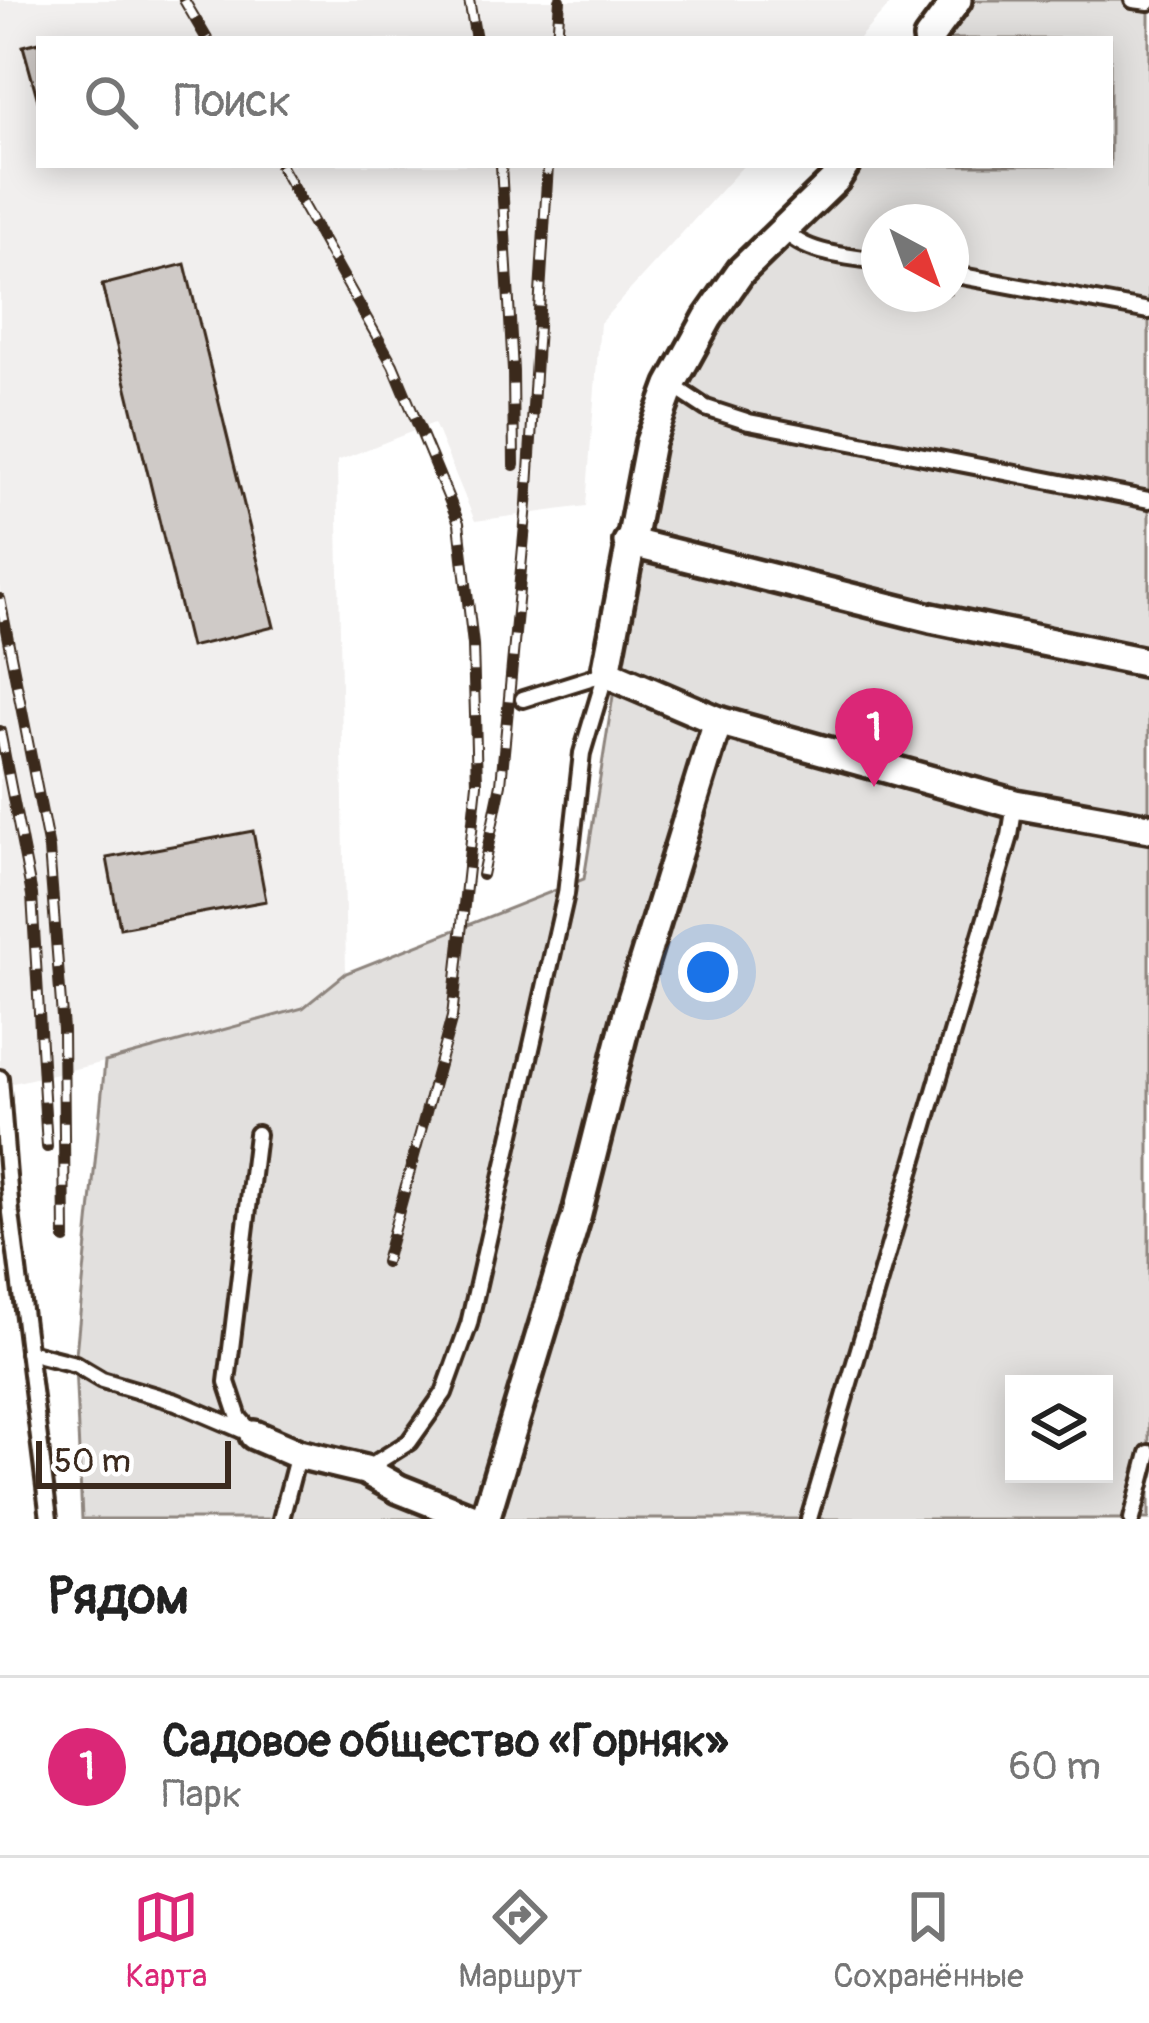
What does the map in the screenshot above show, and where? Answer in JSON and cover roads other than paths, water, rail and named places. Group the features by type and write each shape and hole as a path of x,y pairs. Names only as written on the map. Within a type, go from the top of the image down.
{"street":[{"path":"930,36 958,0"},
{"path":"842,168 742,271 708,318 670,385 650,442 606,673 718,721 1015,804 1149,828"},
{"path":"628,542 931,618 1149,663"},
{"path":"485,1519 576,1218 628,1009 718,721"},
{"path":"254,1435 298,1454 365,1470 474,1519"}],"lane":[{"path":"1132,0 1149,2"},
{"path":"785,230 792,239 861,258"},
{"path":"969,277 1149,311"},
{"path":"670,385 706,408 749,422 1149,500"},
{"path":"524,699 606,673"},
{"path":"365,1470 409,1442 444,1393 469,1324 566,894 582,752 606,673"},
{"path":"808,1519 1010,836 1015,804"},
{"path":"0,1078 11,1213 49,1519"},
{"path":"0,1133 4,1115"},
{"path":"254,1435 239,1418 227,1382 257,1134"},
{"path":"28,1352 75,1364 102,1380 176,1402 254,1435"},
{"path":"1132,1519 1149,1453"},
{"path":"281,1519 298,1454"}],"railway":[{"path":"184,0 205,36"},
{"path":"469,0 475,36"},
{"path":"557,36 560,0"},
{"path":"282,168 393,365 459,523 473,645 477,784 452,1017 385,1262"},
{"path":"501,168 514,465"},
{"path":"482,875 501,784 527,504 548,168"},
{"path":"0,599 49,849 63,1030 65,1239"},
{"path":"0,731 32,895 47,1147"}],"place":[{"name":"Садовое общество «Горняк»","path":"874,787"}]}
